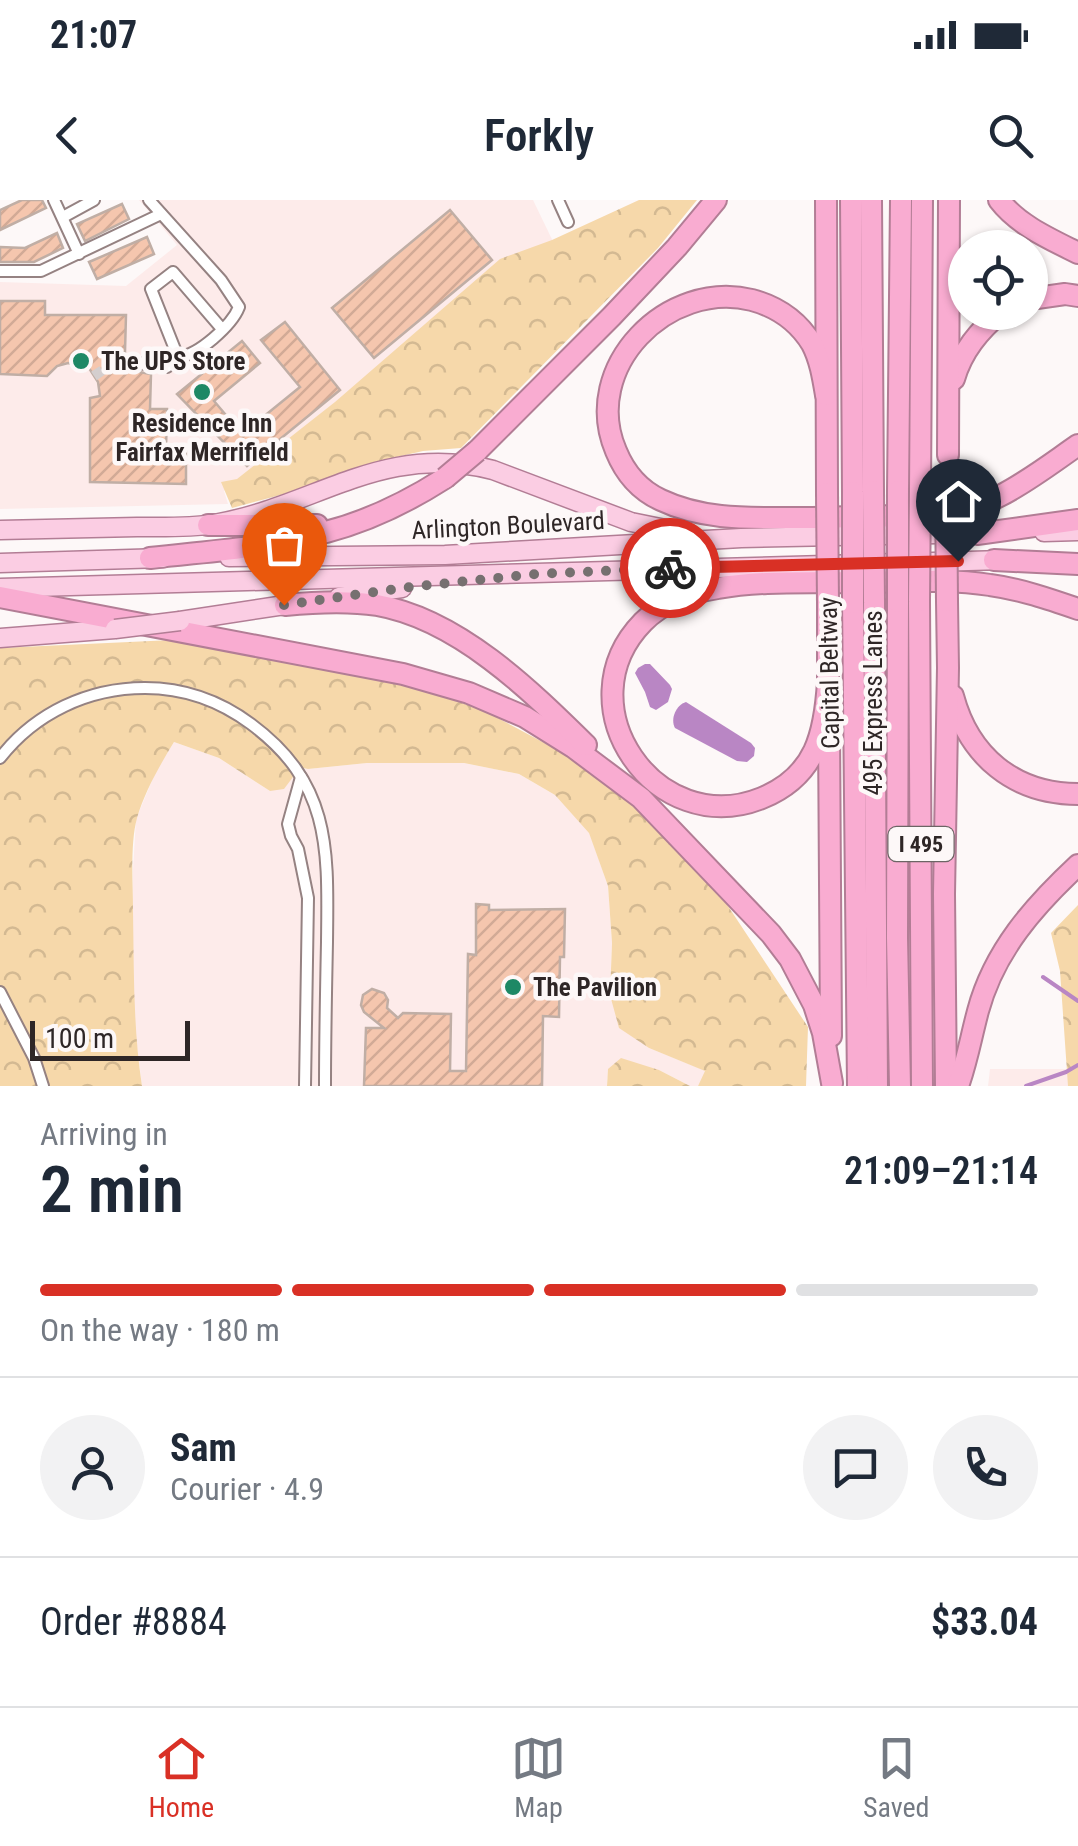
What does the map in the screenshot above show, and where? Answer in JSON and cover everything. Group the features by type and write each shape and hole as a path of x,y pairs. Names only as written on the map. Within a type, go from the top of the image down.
{"highway":[{"path":"150,558 330,532 398,506 446,478 612,316 716,200"},
{"path":"826,200 832,1085"},
{"name":"I 495","path":"851,200 863,492"},
{"name":"495 Express Lanes","path":"871,200 863,492 878,1086"},
{"name":"495 Express Lanes","path":"900,1086 909,602 898,491 901,200"},
{"name":"I 495","path":"922,200 920,490 909,602 922,1086"},
{"path":"948,455 949,200"},
{"path":"999,200 1030,228 1078,252"},
{"path":"1048,296 1078,296"},
{"path":"826,395 817,354 789,317 776,308 741,298 699,299 655,320 630,346 610,392 609,426 620,461 647,492 701,514 746,518 959,512 1009,492 1078,445"},
{"path":"946,1086 946,490 950,402 957,371 972,342 984,330"},
{"path":"977,534 1078,520"},
{"path":"208,525 354,522"},
{"path":"994,560 1078,560"},
{"path":"828,681 826,718 817,748 808,762 772,794 736,805 688,800 652,780 632,759 613,711 613,681 631,636 657,610 674,600 718,588 969,582 1018,590 1078,609"},
{"path":"0,598 89,612 456,688 525,718 573,747 641,798"},
{"path":"284,605 332,602 379,606 422,618 478,651 534,696 641,798 760,922 790,959 814,1005 832,1085"},
{"name":"Capital Beltway","path":"858,1086 864,602"},
{"path":"948,668 958,715 984,756 1032,786 1078,794"},
{"path":"958,1086 970,1054 978,1010 1010,940 1077,866"}],"main road":[{"path":"0,530 208,525 251,517 372,472 456,462 493,470 656,529 740,538"},
{"name":"Arlington Boulevard","path":"0,562 445,555 740,538 1078,532"},
{"name":"Arlington Boulevard","path":"0,588 994,560"},
{"path":"0,638 114,629 410,587 536,574"}],"street":[{"path":"54,200 79,254"},
{"path":"63,216 94,200"},
{"path":"124,361 167,366 178,357 188,357 222,329 239,307 149,200"},
{"path":"558,200 568,222"},
{"path":"0,270 41,271 161,214"},
{"path":"178,357 152,289 173,272 222,329"},
{"path":"0,758 34,724 74,700 114,690 157,688 192,694 229,708 263,733 302,776 316,806 327,858 325,1086"},
{"path":"302,776 288,824 296,836 308,898 305,1086"},
{"path":"0,992 34,1058 43,1086"}],"shaded area":[{"path":"139,200 533,200 576,289 279,464 224,491 228,504 0,509 0,282 126,286 177,245"},
{"path":"650,664 672,689 668,702 656,710 650,707 635,673"},
{"path":"686,702 751,743 754,756 747,762 737,761 675,728 675,713"},
{"path":"174,742 219,758 270,791 303,768 367,763 464,763 519,774 555,795 589,832 608,886 610,995 649,1048 706,1071 698,1086 690,1086 659,1070 608,1069 607,1086 142,1086 132,956 136,819 156,771"},
{"path":"990,1069 1071,1069 1078,1086 988,1086"}],"green space":[{"path":"639,200 697,200 658,248 461,448 423,451 375,462 299,490 232,508 221,482 237,479 335,402 500,259"},
{"path":"172,640 398,682 483,710 613,785 724,900 808,1027 806,1086 698,1086 705,1071 649,1048 619,1028 610,995 608,886 589,833 555,795 519,774 464,763 367,763 303,768 284,789 270,791 219,758 174,742 144,798 133,839 134,998 142,1086 0,1086 0,648"},
{"path":"1078,905 1078,1086 1068,1086 1060,971 1051,933"},
{"path":"621,1058 659,1070 690,1086 607,1086 608,1069"}],"building":[{"path":"22,200 42,200 46,208 0,230 0,210"},
{"path":"122,204 129,219 85,241 77,224"},
{"path":"450,210 492,260 374,358 332,308"},
{"path":"57,233 63,248 34,262 0,262 0,247 25,248"},
{"path":"147,237 154,254 97,279 89,262"},
{"path":"0,301 45,301 45,315 126,315 125,352 118,355 116,363 122,369 151,374 150,409 167,409 166,449 186,450 186,484 90,482 90,398 100,396 98,382 89,368 68,363 57,366 47,376 0,374"},
{"name":"Residence Inn Fairfax Merrifield","path":"285,322 340,390 247,466 177,394 242,341 260,363 214,401 242,434 300,387 261,340"},
{"name":"The Pavilion","path":"476,904 489,905 489,910 565,909 559,1017 543,1016 542,1086 364,1086 366,1028 384,1028 361,1005 363,995 372,989 384,993 387,1008 398,1018 403,1013 451,1014 450,1071 466,1071 468,954 476,955"}],"waterway":[{"path":"1043,977 1078,1001"},
{"path":"1026,1086 1078,1065"}],"tunnel":[{"path":"94,376 113,363 124,361"}],"way so far":[{"path":"284,605 536,574 670,568"}],"place":[{"name":"The UPS Store","path":"81,361"},
{"name":"Residence Inn Fairfax Merrifield","path":"202,392"},
{"name":"The Pavilion","path":"513,987"}],"route":[{"path":"670,568 958,561"}]}
